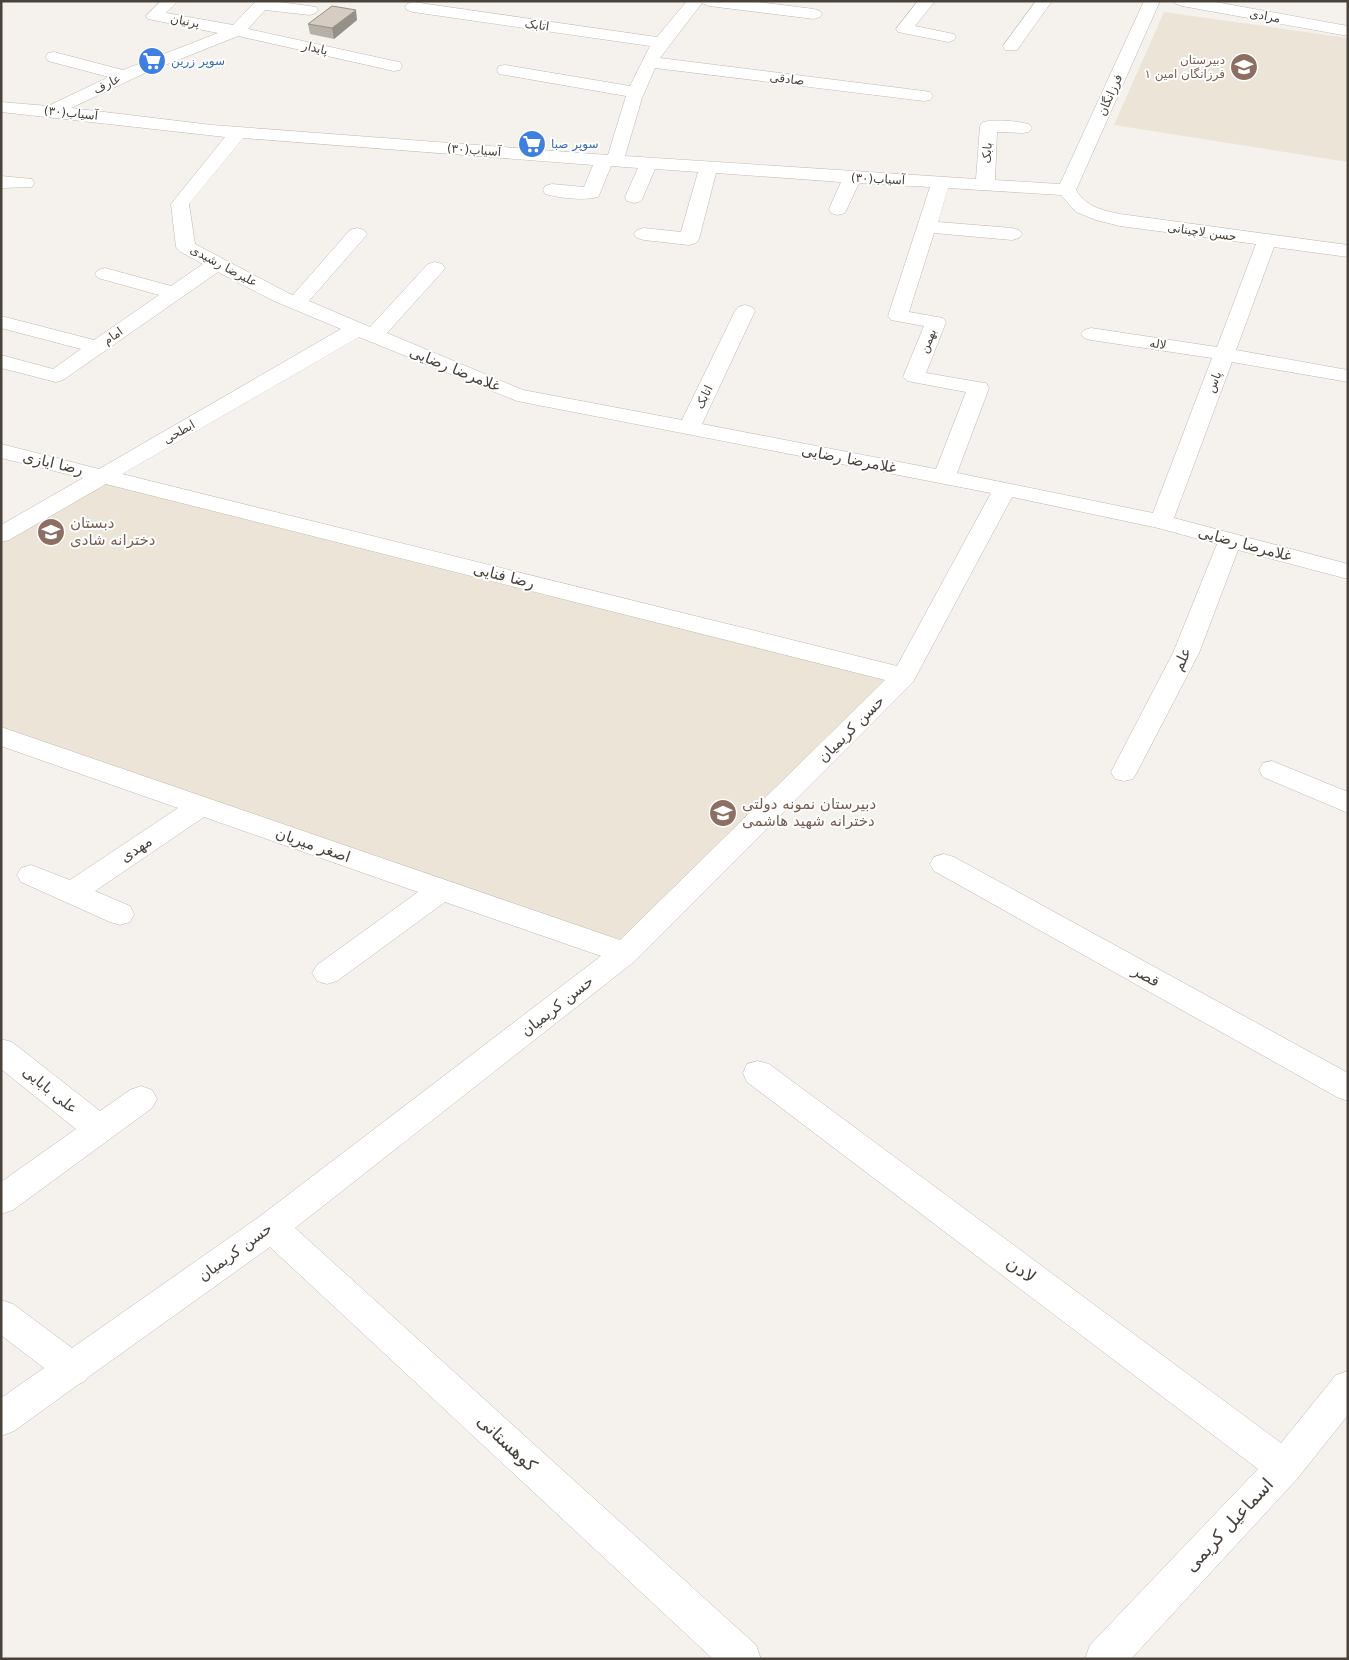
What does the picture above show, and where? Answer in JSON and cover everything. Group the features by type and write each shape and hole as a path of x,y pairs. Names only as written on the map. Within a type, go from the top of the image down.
{"street":[{"name":"پرنیان","path":"170,1 154,16 237,31"},
{"path":"552,190 590,194 610,160 636,92 650,62 662,43 696,1"},
{"path":"709,1 814,14"},
{"path":"927,1 904,29 948,37"},
{"path":"1010,46 1044,1"},
{"name":"فرزانگان","path":"1067,190 1152,1"},
{"name":"مرادی","path":"1182,1 1221,5 1348,31"},
{"name":"عارف","path":"53,110 124,76 237,31 263,3"},
{"path":"263,3 310,10"},
{"name":"اتابک","path":"413,7 662,43"},
{"name":"پایدار","path":"237,31 394,66"},
{"path":"54,56 124,76"},
{"name":"صادقی","path":"650,62 924,96"},
{"path":"505,70 636,92"},
{"name":"آسیاب(۳۰)","path":"1,107 53,110 238,133 709,168 1067,190"},
{"name":"بابک","path":"985,185 989,126 1023,128"},
{"name":"علیرضا رشیدی","path":"238,133 180,204 186,247 297,303 365,332"},
{"path":"634,197 649,163"},
{"path":"644,234 689,239 709,168"},
{"path":"838,209 852,177"},
{"path":"1,182 25,183"},
{"name":"بهمن","path":"941,182 898,316 936,322 914,377 978,388 944,477"},
{"name":"حسن لاچینانی","path":"1067,190 1073,203 1089,213 1120,220 1348,251"},
{"path":"927,227 1012,234"},
{"path":"297,303 358,234"},
{"name":"پاس","path":"1161,522 1267,241"},
{"name":"امام","path":"1,361 56,376 217,263"},
{"name":"ابطحی","path":"1,535 365,332 435,268"},
{"path":"105,274 175,293"},
{"name":"اتابک","path":"689,428 745,311"},
{"path":"1,322 98,347"},
{"name":"غلامرضا رضایی","path":"365,332 517,395 1005,489 1161,522 1348,572"},
{"name":"لاله","path":"1091,334 1224,354 1348,376"},
{"name":"رضا ایازی","path":"1,451 104,476"},
{"name":"رضا فنایی","path":"104,476 904,676"},
{"name":"حسن کریمیان","path":"1,1419 73,1370 271,1226 625,953 904,676 1005,489"},
{"name":"علم","path":"1124,772 1186,653 1230,541"},
{"name":"اصغر میریان","path":"1,736 625,953"},
{"path":"1272,770 1348,803"},
{"name":"مهدی","path":"72,893 200,806"},
{"name":"قصر","path":"944,864 1348,1088"},
{"path":"31,875 120,914"},
{"path":"327,973 441,890"},
{"name":"علی بابایی","path":"1,1050 99,1129"},
{"name":"لادن","path":"758,1073 1284,1467"},
{"path":"1,1200 141,1099"},
{"name":"کوهستانی","path":"271,1226 742,1659"},
{"path":"1,1315 73,1370"},
{"name":"اسماعیل کریمی","path":"1104,1659 1284,1467 1346,1393"}],"shaded area":[{"name":"دبیرستان فرزانگان امین ۱","path":"1164,12 1348,38 1348,162 1114,125"},
{"path":"104,476 904,676 625,953 1,736 1,535"}],"building":[{"path":"332,6 356,10 332,28 308,24"}],"place":[{"name":"سوپر زرین","path":"152,61"},
{"name":"دبیرستان فرزانگان امین ۱","path":"1244,67"},
{"name":"سوپر صبا","path":"532,144"},
{"name":"دبستان دخترانه شادی","path":"51,532"},
{"name":"دبیرستان نمونه دولتی دخترانه شهید هاشمی","path":"723,813"}]}
